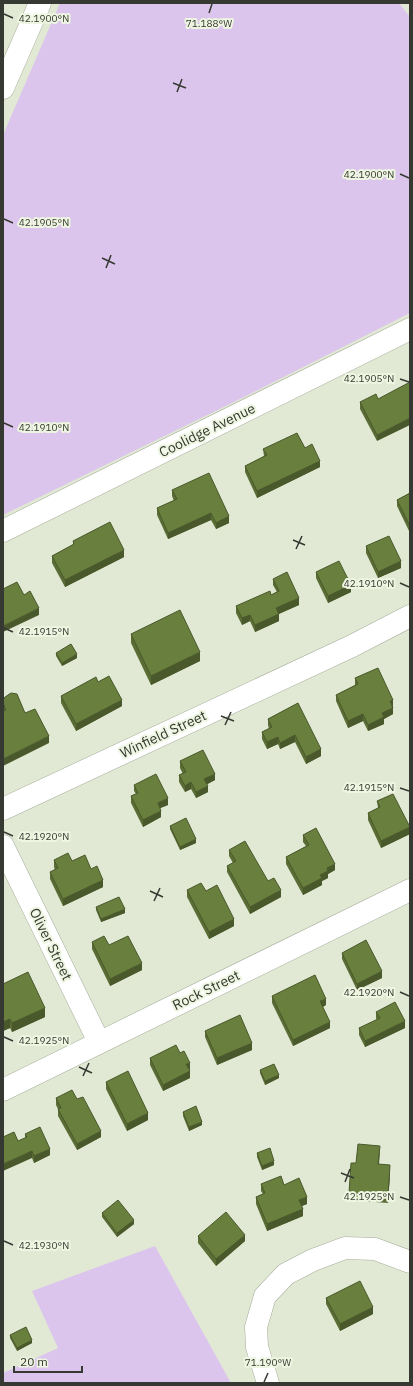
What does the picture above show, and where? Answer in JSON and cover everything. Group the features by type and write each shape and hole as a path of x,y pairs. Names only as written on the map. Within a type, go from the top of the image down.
{"street":[{"path":"3,88 40,3"},
{"name":"Coolidge Avenue","path":"3,531 410,329"},
{"name":"Winfield Street","path":"3,809 352,646 410,616"},
{"name":"Oliver Street","path":"3,846 99,1042"},
{"name":"Rock Street","path":"3,1090 410,890"},
{"path":"268,1383 257,1347 256,1327 265,1296 286,1274 313,1260 345,1248 375,1249 410,1262"}],"shaded area":[{"path":"60,3 399,3 410,17 410,313 238,400 3,515 3,135"},
{"path":"155,1246 231,1383 3,1383 3,1373 58,1348 32,1291"}],"building":[{"path":"410,382 410,418 377,435 360,402 376,394 378,399"},
{"path":"297,433 305,448 312,444 320,461 257,491 245,466 267,455 263,449"},
{"path":"209,473 229,516 216,523 211,513 168,533 157,508 177,499 172,490"},
{"path":"410,493 410,526 397,500"},
{"path":"110,522 124,550 65,580 52,556 74,544 73,541"},
{"path":"389,536 401,561 378,572 366,546"},
{"path":"339,561 351,585 328,596 316,572"},
{"path":"287,572 299,598 276,608 279,614 255,625 250,615 242,618 236,606 270,591 271,595 279,591 273,579"},
{"path":"17,582 24,595 30,591 39,608 3,626 3,589"},
{"path":"180,610 200,652 151,676 131,634"},
{"path":"71,644 77,654 62,663 56,653"},
{"path":"378,668 393,700 390,701 393,708 382,713 384,717 368,725 363,714 348,721 336,695 358,684 355,678"},
{"path":"109,676 122,700 76,724 61,696 96,677 98,682"},
{"path":"11,693 17,694 25,713 35,709 49,736 3,759 3,711 6,710 3,700"},
{"path":"298,703 321,749 306,757 295,735 280,743 278,737 267,742 262,732 272,727 268,719"},
{"path":"203,750 215,774 204,779 208,786 196,792 191,782 185,786 179,775 186,772 180,761"},
{"path":"156,774 168,798 158,803 161,811 143,820 131,796 138,793 134,785"},
{"path":"393,794 410,827 381,841 368,813 380,807 377,801"},
{"path":"186,818 196,839 180,847 170,826"},
{"path":"316,828 335,864 327,868 328,871 320,875 322,878 303,888 286,857 309,845 303,835"},
{"path":"245,841 268,881 274,878 281,890 250,907 227,866 236,861 229,850"},
{"path":"68,853 72,861 85,855 91,869 97,866 103,880 63,899 50,872 58,868 54,860"},
{"path":"201,883 206,891 217,885 234,919 209,932 187,890"},
{"path":"119,897 125,909 101,919 96,907"},
{"path":"104,936 109,945 128,936 142,963 110,979 92,942"},
{"path":"366,940 382,971 357,984 342,953"},
{"path":"28,972 45,1008 12,1023 10,1019 3,1022 3,984"},
{"path":"315,975 326,999 320,1001 330,1022 293,1040 272,996"},
{"path":"395,1002 405,1021 365,1041 359,1028 380,1018 376,1012"},
{"path":"240,1015 252,1043 217,1058 205,1031"},
{"path":"176,1045 180,1053 184,1051 190,1063 186,1064 190,1071 163,1085 150,1058"},
{"path":"274,1064 279,1075 265,1081 260,1070"},
{"path":"128,1071 148,1113 127,1124 106,1082"},
{"path":"72,1090 77,1099 83,1097 101,1131 77,1144 58,1109 61,1108 56,1098"},
{"path":"196,1106 202,1122 189,1127 183,1112"},
{"path":"40,1127 50,1149 34,1156 32,1151 3,1164 3,1137 14,1132 18,1141 27,1137 25,1134"},
{"path":"358,1144 380,1146 378,1164 390,1165 388,1196 349,1193 351,1163 356,1163"},
{"path":"270,1148 274,1161 262,1166 257,1153"},
{"path":"281,1176 284,1185 299,1178 307,1197 299,1200 303,1209 267,1224 256,1197 265,1193 261,1184"},
{"path":"118,1200 134,1220 117,1233 102,1213"},
{"path":"226,1212 245,1235 216,1259 198,1236"},
{"path":"360,1281 373,1307 340,1324 326,1298"},
{"path":"26,1327 32,1340 17,1348 10,1335"}]}
